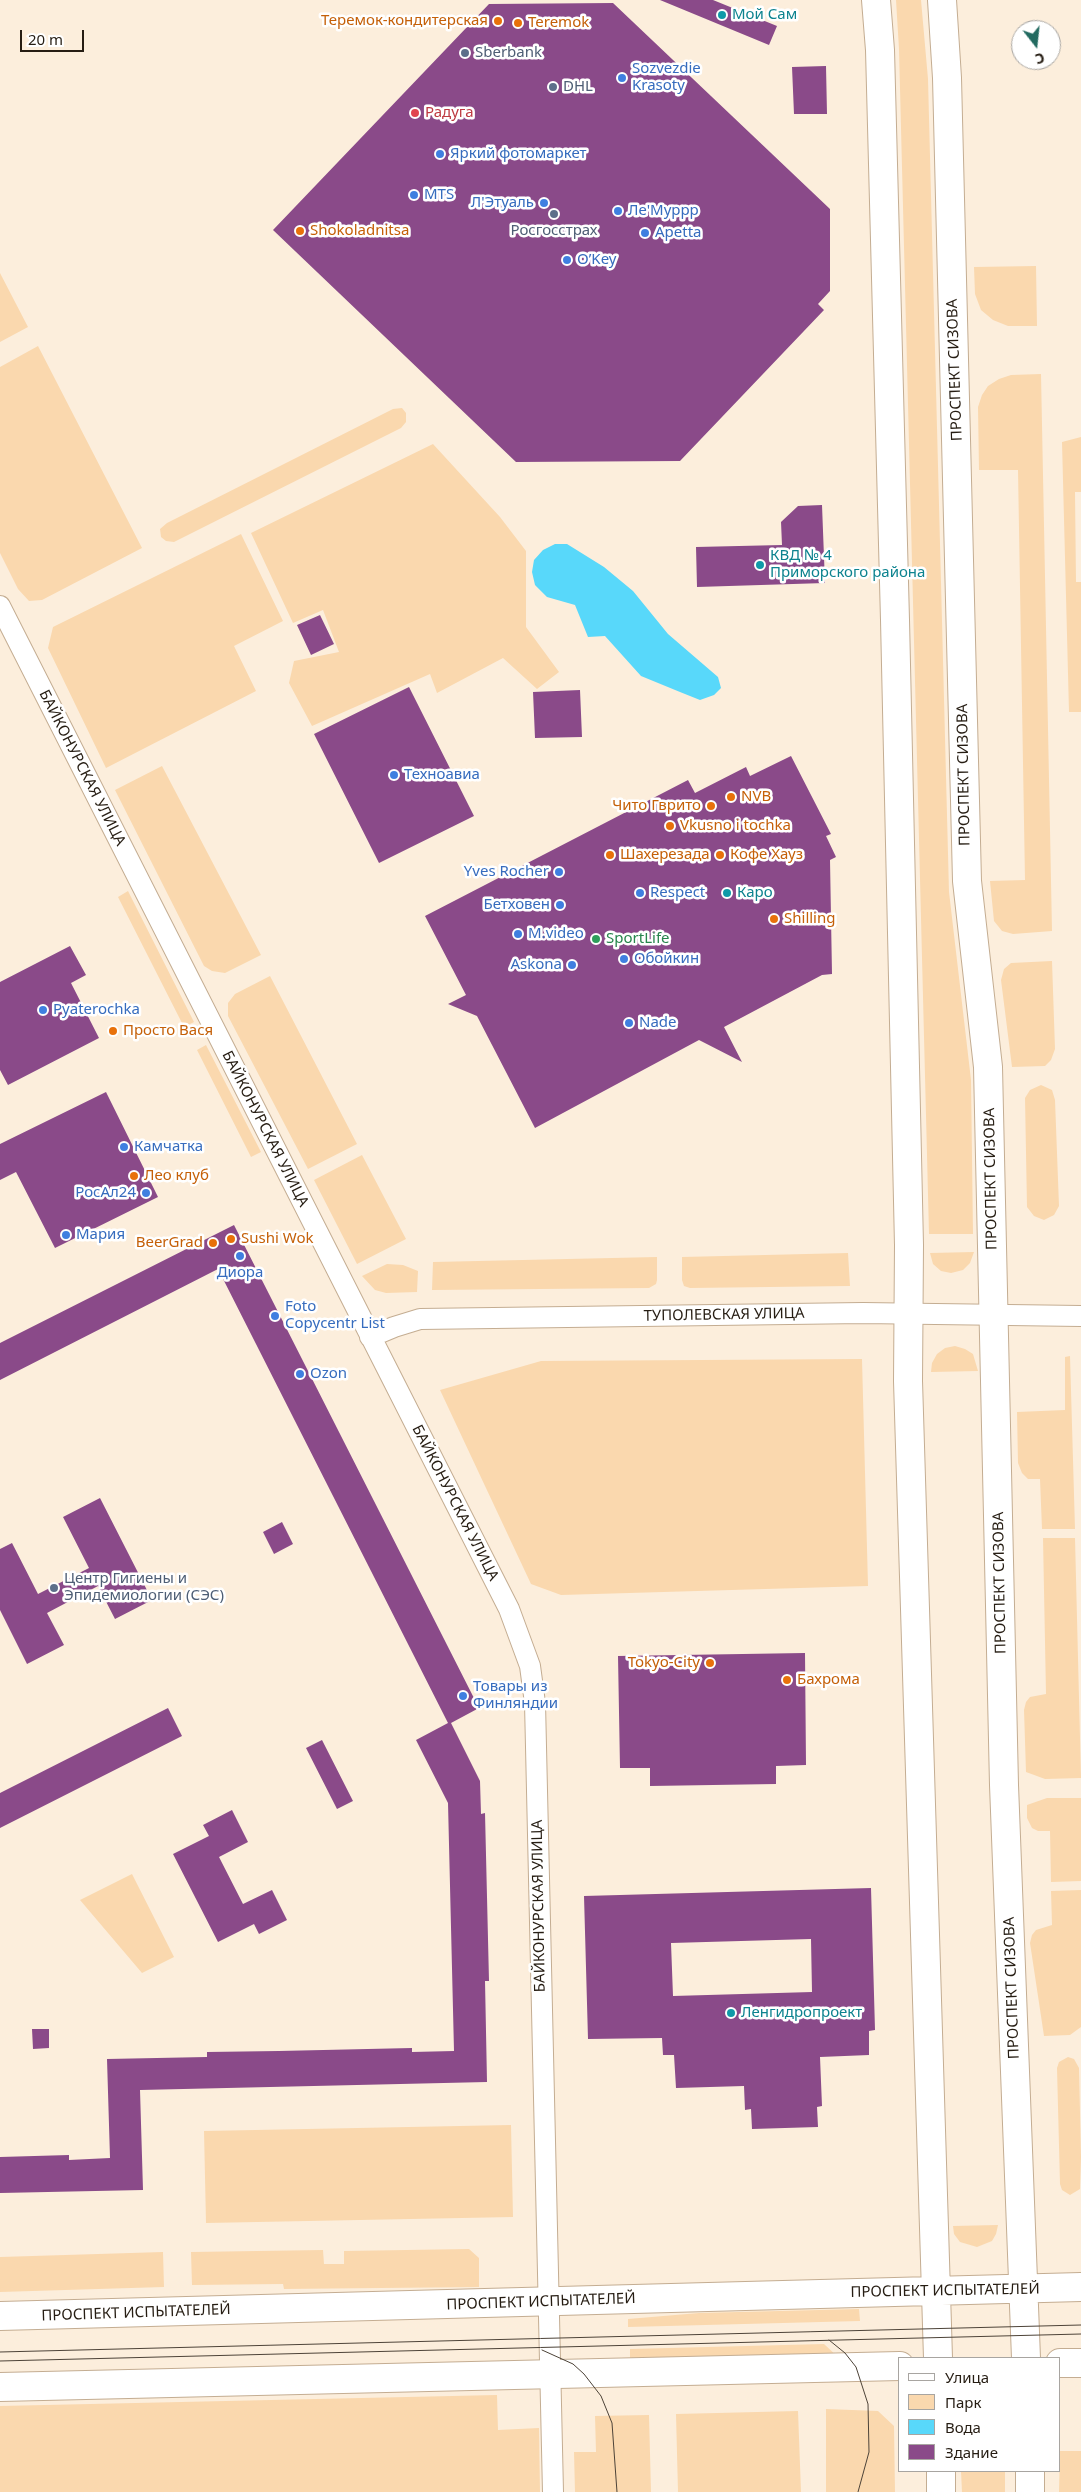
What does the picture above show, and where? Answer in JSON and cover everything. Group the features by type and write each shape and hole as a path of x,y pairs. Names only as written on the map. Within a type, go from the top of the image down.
{"street":[{"path":"876,0 880,50 895,620 909,1245 909,1391 938,2357"},
{"name":"ПРОСПЕКТ СИЗОВА","path":"942,0 947,78 957,393 967,872 988,1067 1005,1794 1025,2289 1026,2357"},
{"name":"БАЙКОНУРСКАЯ УЛИЦА","path":"0,606 509,1609 530,1666 535,1703 553,2492"},
{"name":"ТУПОЛЕВСКАЯ УЛИЦА","path":"370,1337 420,1319 909,1314 1081,1316"},
{"name":"ПРОСПЕКТ ИСПЫТАТЕЛЕЙ","path":"0,2316 1081,2287"},
{"path":"1061,2363 1081,2363"},
{"path":"0,2387 898,2366"},
{"path":"941,2472 942,2492"},
{"path":"1030,2472 1030,2492"}],"green space":[{"path":"896,0 921,0 928,79 949,892 971,1080 973,1234 929,1234 899,49"},
{"path":"1036,266 1037,326 1008,326 993,320 981,310 975,294 974,267"},
{"path":"0,273 28,327 0,342"},
{"path":"38,346 142,548 42,600 29,601 18,589 0,553 0,367"},
{"path":"1041,374 1052,931 1013,934 1002,931 994,921 990,881 1025,880 1018,470 979,470 978,407 982,395 988,386 999,379 1011,375"},
{"path":"402,408 406,413 406,422 401,428 174,542 166,541 161,537 160,529 167,523 393,409"},
{"path":"1081,437 1081,492 1075,492 1076,582 1081,582 1081,712 1069,712 1062,442"},
{"path":"433,444 500,517 526,551 526,627 559,672 537,689 503,658 437,693 430,674 312,726 289,683 294,661 339,652 323,610 293,623 251,533"},
{"path":"241,534 283,621 234,646 256,691 106,768 48,648 53,627"},
{"path":"162,766 261,955 225,973 212,971 204,966 115,790"},
{"path":"128,891 194,1022 184,1027 118,897"},
{"path":"1052,961 1055,1049 1051,1060 1045,1066 1012,1067 1001,980 1004,969 1011,963"},
{"path":"270,976 357,1144 308,1169 228,1016 228,1003 235,994"},
{"path":"206,1045 261,1152 251,1157 197,1050"},
{"path":"1041,1085 1052,1090 1055,1100 1059,1206 1054,1215 1044,1220 1034,1216 1027,1207 1025,1098 1030,1090"},
{"path":"362,1155 406,1239 357,1264 314,1180"},
{"path":"974,1252 970,1263 963,1270 951,1273 941,1271 933,1264 930,1253"},
{"path":"848,1253 850,1286 690,1288 684,1286 682,1280 682,1257"},
{"path":"657,1257 656,1284 649,1288 432,1290 433,1262"},
{"path":"387,1264 403,1265 418,1271 417,1292 386,1293 375,1290 362,1276"},
{"path":"955,1346 973,1354 978,1371 931,1372 932,1363 937,1354 945,1348"},
{"path":"1070,1356 1075,1529 1042,1529 1040,1479 1028,1479 1022,1473 1018,1463 1017,1412 1065,1410 1065,1357"},
{"path":"862,1359 868,1586 561,1595 531,1584 440,1390 541,1361"},
{"path":"1043,1538 1075,1538 1081,1778 1045,1779 1026,1772 1024,1710 1026,1702 1030,1697 1046,1694"},
{"path":"1047,1798 1081,1798 1081,1881 1051,1882 1050,1831 1038,1831 1032,1828 1027,1818 1027,1805"},
{"path":"132,1874 174,1957 142,1973 80,1900"},
{"path":"1081,1890 1081,2027 1070,2035 1044,2036 1030,1943 1032,1935 1036,1930 1052,1925 1051,1891"},
{"path":"1068,2057 1074,2059 1079,2068 1081,2157 1080,2189 1070,2195 1062,2190 1060,2184 1057,2068 1059,2062"},
{"path":"511,2125 513,2217 206,2223 204,2131"},
{"path":"998,2225 992,2241 977,2247 960,2242 954,2234 953,2226"},
{"path":"469,2249 479,2258 479,2287 284,2289 283,2284 192,2285 191,2252 323,2250 324,2264 344,2264 344,2251"},
{"path":"163,2252 164,2287 0,2292 0,2257"},
{"path":"859,2309 860,2321 628,2327 628,2319 699,2313"},
{"path":"824,2344 838,2357 630,2358 630,2349"},
{"path":"497,2395 498,2430 539,2428 540,2492 0,2492 0,2406"},
{"path":"826,2409 878,2411 894,2426 895,2492 826,2492"},
{"path":"798,2411 801,2492 678,2492 676,2414"},
{"path":"649,2415 651,2492 575,2492 574,2452 596,2452 595,2416"},
{"path":"1061,2451 1081,2451 1081,2492 1059,2492"},
{"path":"961,2472 1005,2472 1005,2492 962,2492"}],"water":[{"path":"555,544 567,544 604,567 633,591 668,634 718,677 721,688 714,695 700,700 641,676 605,636 588,637 575,605 547,597 535,585 532,572 534,560 543,550"}],"building":[{"name":"Мой Сам","path":"660,0 713,0 777,26 769,45"},
{"name":"O’Key","path":"613,3 830,209 830,291 818,304 824,310 680,461 516,462 273,230 489,4"},
{"path":"826,66 827,114 794,114 792,67"},
{"name":"КВД № 4 Приморского района","path":"822,505 825,583 697,587 696,547 782,545 781,522 798,506"},
{"path":"320,615 334,644 311,655 297,625"},
{"name":"Техноавиа","path":"409,687 474,816 379,863 314,734"},
{"path":"580,690 582,737 535,738 533,692"},
{"path":"791,756 831,834 826,836 836,857 830,860 832,974 822,975 724,1027 742,1062 699,1040 535,1128 477,1016 448,1004 466,995 425,916 688,780 695,793 746,767 750,776"},
{"name":"Pyaterochka","path":"70,946 86,975 71,983 99,1038 8,1085 0,1070 0,982"},
{"path":"106,1092 158,1197 55,1248 16,1172 0,1180 0,1144"},
{"path":"234,1225 479,1708 451,1723 480,1781 481,1814 485,1813 489,1981 485,1981 487,2082 140,2090 143,2190 0,2193 0,2157 69,2155 69,2160 110,2158 107,2059 207,2057 207,2052 412,2048 412,2052 454,2051 448,1803 416,1740 448,1723 218,1269 0,1380 0,1343"},
{"path":"100,1498 152,1600 115,1619 98,1586 47,1613 64,1645 27,1664 0,1610 0,1549 12,1543 38,1594 89,1568 63,1517"},
{"path":"282,1522 293,1544 274,1554 263,1532"},
{"path":"805,1653 806,1765 776,1766 776,1784 650,1786 650,1768 620,1768 618,1656"},
{"path":"168,1708 182,1736 0,1828 0,1793"},
{"path":"322,1740 353,1801 337,1809 306,1748"},
{"path":"232,1810 248,1842 219,1857 243,1904 272,1890 287,1920 259,1934 254,1924 218,1942 173,1854 209,1836 203,1825"},
{"name":"Ленгидропроект","path":"871,1888 875,2030 869,2031 869,2055 820,2057 822,2106 817,2107 818,2127 752,2129 751,2109 745,2110 744,2086 676,2088 674,2055 663,2055 662,2038 588,2039 584,1896","holes":["811,1939 812,1992 673,1996 671,1943"]},
{"path":"32,2029 49,2029 49,2048 33,2049"}],"tram line":[{"path":"0,2352 1081,2325"},
{"path":"0,2361 1081,2334"},
{"path":"829,2340 845,2353 856,2367 868,2404 869,2452 858,2492"},
{"path":"542,2350 573,2364 584,2374 601,2396 612,2423 617,2492"}],"place":[{"name":"Мой Сам","path":"722,15"},
{"name":"Теремок-кондитерская","path":"498,21"},
{"name":"Teremok","path":"518,23"},
{"name":"Sberbank","path":"465,53"},
{"name":"Sozvezdie Krasoty","path":"622,78"},
{"name":"DHL","path":"553,87"},
{"name":"Радуга","path":"415,113"},
{"name":"Яркий фотомаркет","path":"440,154"},
{"name":"MTS","path":"414,195"},
{"name":"Л'Этуаль","path":"544,203"},
{"name":"Ле'Муррр","path":"618,211"},
{"name":"Росгосстрах","path":"554,214"},
{"name":"Shokoladnitsa","path":"300,231"},
{"name":"Apetta","path":"645,233"},
{"name":"O’Key","path":"567,260"},
{"name":"КВД № 4 Приморского района","path":"760,565"},
{"name":"Техноавиа","path":"394,775"},
{"name":"NVB","path":"731,797"},
{"name":"Чито Гврито","path":"711,806"},
{"name":"Vkusno i tochka","path":"670,826"},
{"name":"Шахерезада","path":"610,855"},
{"name":"Кофе Хауз","path":"720,855"},
{"name":"Yves Rocher","path":"559,872"},
{"name":"Respect","path":"640,893"},
{"name":"Каро","path":"727,893"},
{"name":"Бетховен","path":"560,905"},
{"name":"Shilling","path":"774,919"},
{"name":"M.video","path":"518,934"},
{"name":"SportLife","path":"596,939"},
{"name":"Обойкин","path":"624,959"},
{"name":"Askona","path":"572,965"},
{"name":"Pyaterochka","path":"43,1010"},
{"name":"Nade","path":"629,1023"},
{"name":"Просто Вася","path":"113,1031"},
{"name":"Камчатка","path":"124,1147"},
{"name":"Лео клуб","path":"134,1176"},
{"name":"РосАл24","path":"146,1193"},
{"name":"Мария","path":"66,1235"},
{"name":"Sushi Wok","path":"231,1239"},
{"name":"BeerGrad","path":"213,1243"},
{"name":"Диора","path":"240,1256"},
{"name":"Foto Copycentr List","path":"275,1316"},
{"name":"Ozon","path":"300,1374"},
{"name":"Центр Гигиены и Эпидемиологии (СЭС)","path":"54,1588"},
{"name":"Tokyo-City","path":"710,1663"},
{"name":"Бахрома","path":"787,1680"},
{"name":"Товары из Финляндии","path":"463,1696"},
{"name":"Ленгидропроект","path":"731,2013"}]}
